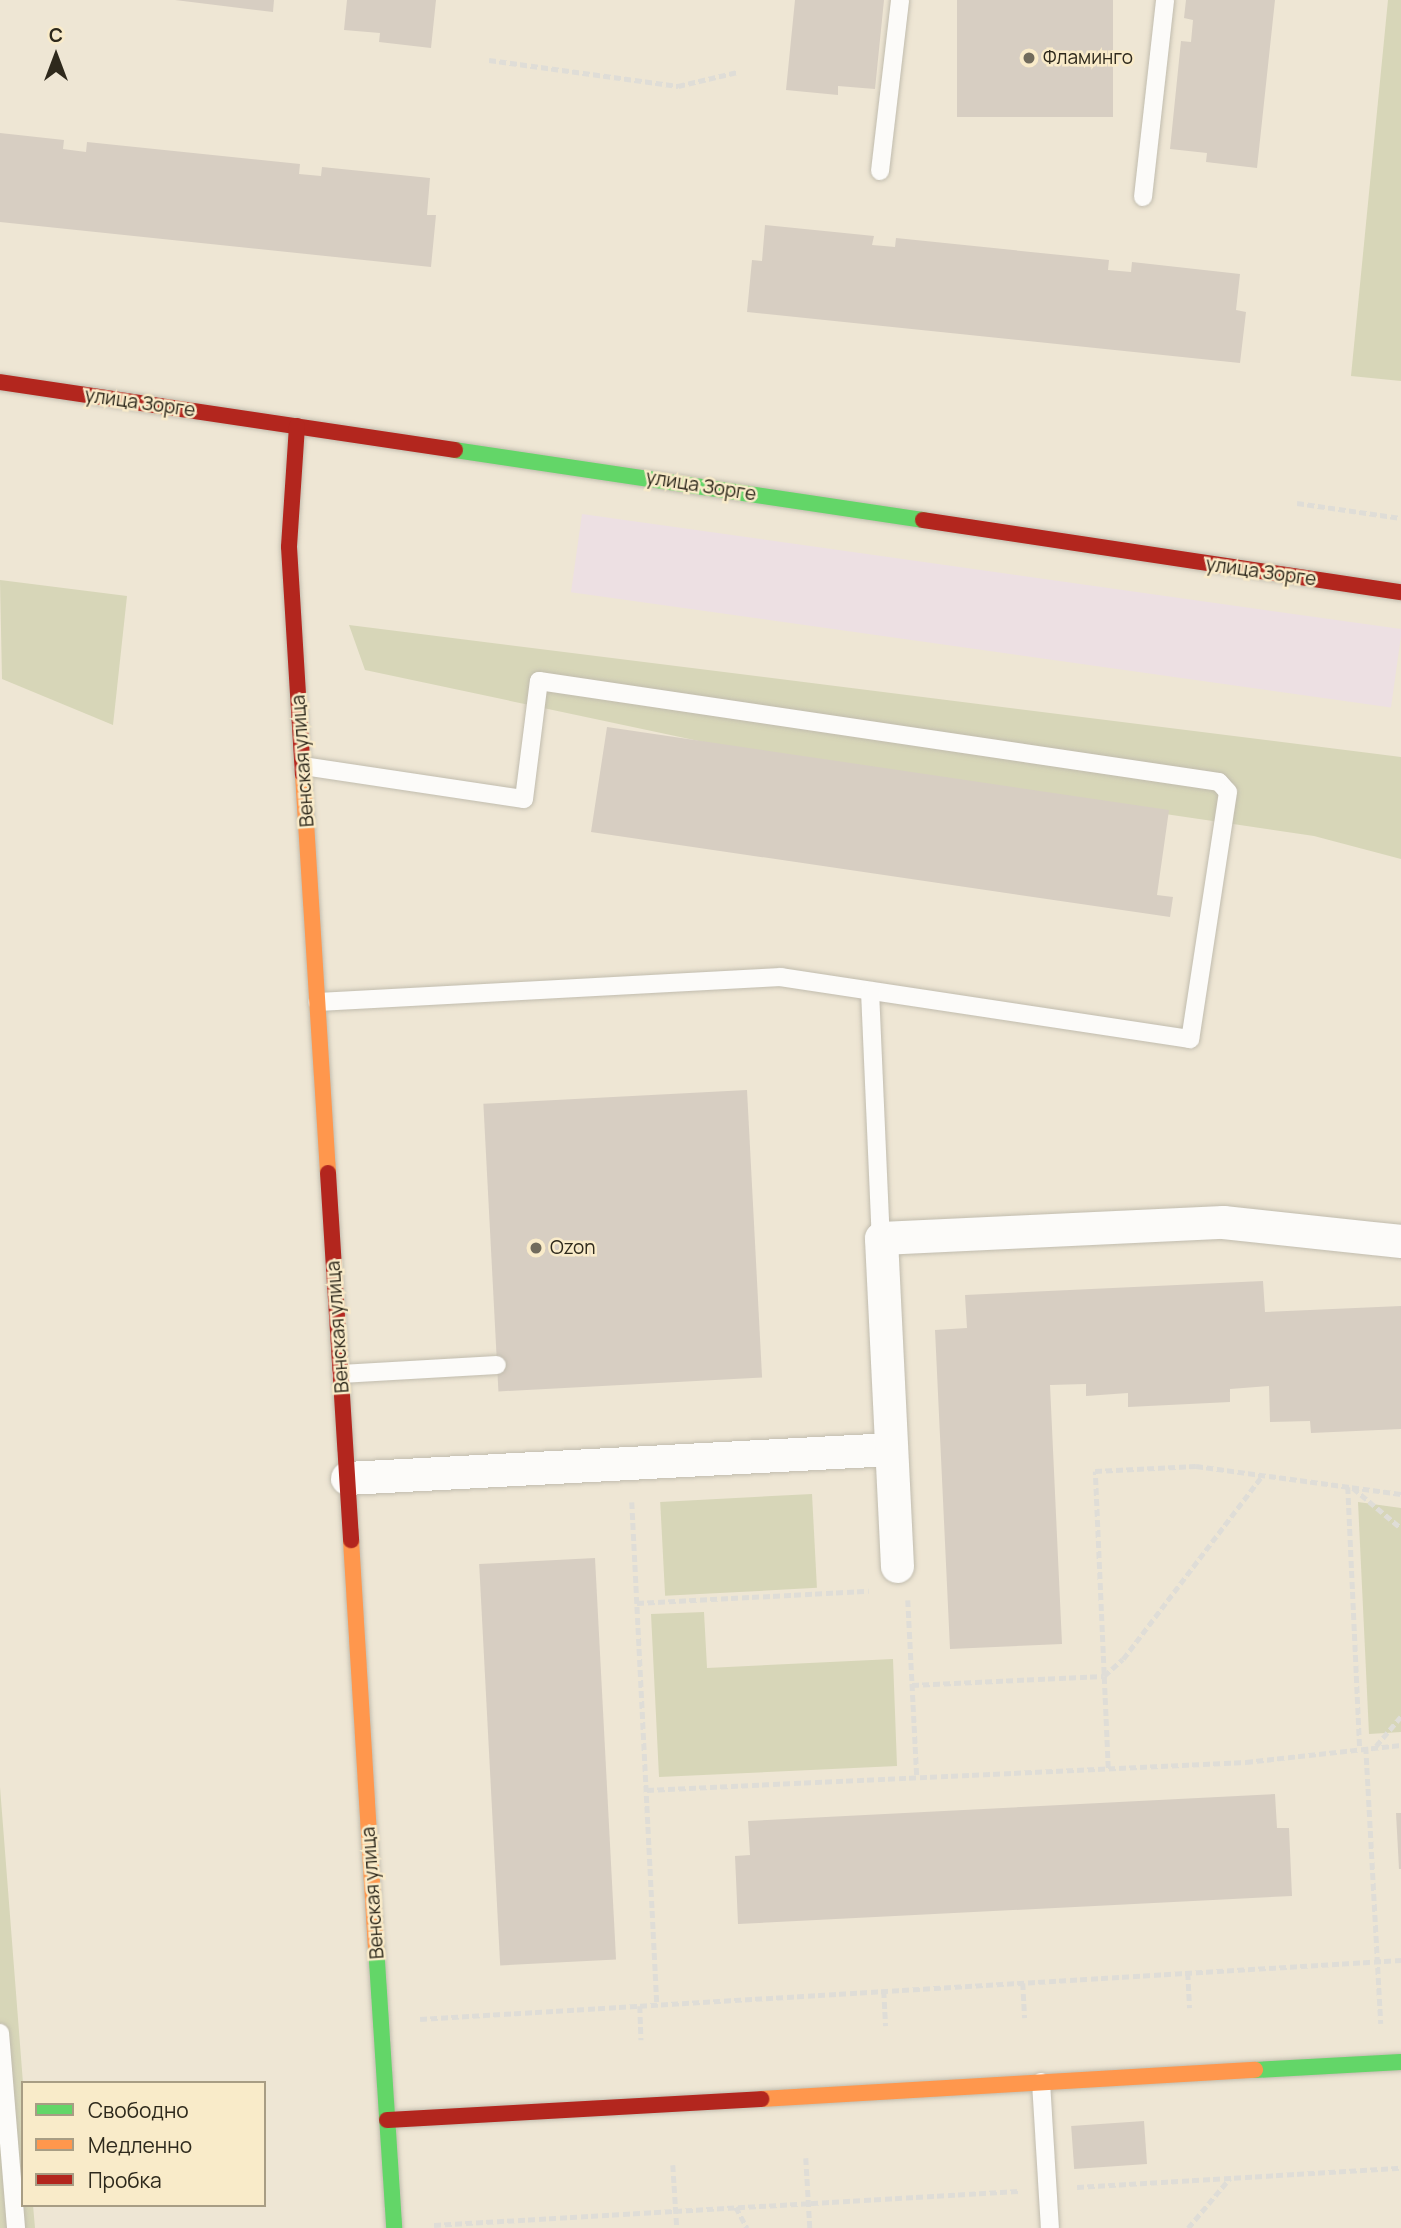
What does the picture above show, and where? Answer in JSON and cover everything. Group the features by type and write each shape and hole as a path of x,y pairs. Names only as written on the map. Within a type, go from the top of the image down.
{"street":[{"name":"улица Зорге","path":"0,382 1401,592"},
{"name":"Венская улица","path":"297,426 289,547 394,2228"},
{"path":"902,1578 891,1449 881,1238 1223,1222 1401,1241"},
{"path":"347,1478 891,1449"},
{"path":"387,2120 1401,2062"}],"lane":[{"path":"880,171 900,0"},
{"path":"1143,197 1165,0"},
{"path":"303,766 524,799 540,681 1226,785 1189,1039 781,977 318,1002"},
{"path":"870,992 881,1238"},
{"path":"341,1374 497,1365"},
{"path":"0,2033 16,2228"},
{"path":"1041,2082 1050,2228"}],"path":[{"path":"489,60 678,86 737,72"},
{"path":"1297,503 1401,518"},
{"path":"630,1462 657,2005"},
{"path":"1108,1768 1095,1471 1196,1466 1401,1494"},
{"path":"912,1685 1104,1675 1123,1659 1263,1475"},
{"path":"1350,1487 1401,1528"},
{"path":"1350,1487 1383,2063"},
{"path":"637,1603 902,1578 917,1777"},
{"path":"1376,1746 1401,1716"},
{"path":"646,1790 1247,1762 1363,1747 1401,1745"},
{"path":"381,2022 1401,1960"},
{"path":"1188,1973 1189,2008"},
{"path":"1023,1983 1025,2018"},
{"path":"884,1991 886,2026"},
{"path":"640,2006 641,2040"},
{"path":"806,2158 810,2228"},
{"path":"673,2165 677,2228"},
{"path":"394,2228 1401,2168"},
{"path":"1188,2228 1230,2178"},
{"path":"736,2207 747,2228"}],"shaded area":[{"path":"582,514 1401,629 1391,707 571,592"}],"green space":[{"path":"1388,0 1401,0 1401,381 1351,376"},
{"path":"0,580 127,596 113,725 2,679"},
{"path":"349,625 1401,757 1401,859 1314,836 760,754 365,670"},
{"path":"812,1494 817,1588 665,1596 660,1502"},
{"path":"1358,1502 1401,1508 1401,1732 1369,1734"},
{"path":"704,1612 707,1668 893,1659 897,1766 659,1777 651,1614"},
{"path":"0,1787 23,2081 21,2207 33,2207 35,2228 0,2228"}],"building":[{"path":"175,0 274,0 273,12"},
{"path":"347,0 436,0 431,48 379,42 380,33 344,30"},
{"path":"795,0 884,0 875,89 838,86 838,95 786,90"},
{"name":"Фламинго","path":"957,0 1113,0 1113,117 957,117"},
{"path":"1186,0 1275,0 1257,168 1206,162 1207,153 1170,149 1181,41 1191,42 1193,20 1184,18"},
{"path":"0,133 64,140 63,149 86,152 87,142 300,164 299,174 321,176 322,167 430,178 427,215 436,215 431,267 0,222"},
{"path":"765,225 874,236 872,245 895,247 896,238 1109,260 1108,270 1131,272 1132,262 1240,274 1236,310 1246,312 1240,363 747,312 752,260 762,261"},
{"path":"607,727 1169,810 1157,895 1173,897 1170,917 591,832"},
{"path":"747,1090 762,1378 498,1391 483,1104"},
{"path":"1263,1281 1265,1312 1401,1306 1401,1429 1311,1433 1310,1421 1270,1422 1269,1386 1230,1389 1230,1402 1128,1407 1128,1393 1086,1396 1086,1384 1050,1385 1062,1644 950,1649 935,1330 967,1328 965,1295"},
{"path":"595,1558 616,1959 500,1966 479,1564"},
{"path":"1275,1794 1277,1828 1289,1828 1292,1896 738,1924 735,1856 750,1855 748,1821"},
{"path":"1396,1813 1401,1813 1401,1869 1399,1869"},
{"path":"1144,2121 1147,2164 1074,2169 1071,2126"}],"traffic: fast":[{"path":"455,450 923,520"},
{"path":"376,1946 394,2228"},
{"path":"1255,2070 1401,2062"}],"traffic: slow":[{"path":"303,775 328,1173"},
{"path":"351,1540 376,1946"},
{"path":"761,2099 1255,2070"}],"traffic: jam":[{"path":"0,382 455,450"},
{"path":"297,426 289,547 303,775"},
{"path":"923,520 1401,592"},
{"path":"328,1173 351,1540"},
{"path":"387,2120 761,2099"}],"place":[{"name":"Фламинго","path":"1029,58"},
{"name":"Ozon","path":"536,1248"}]}
